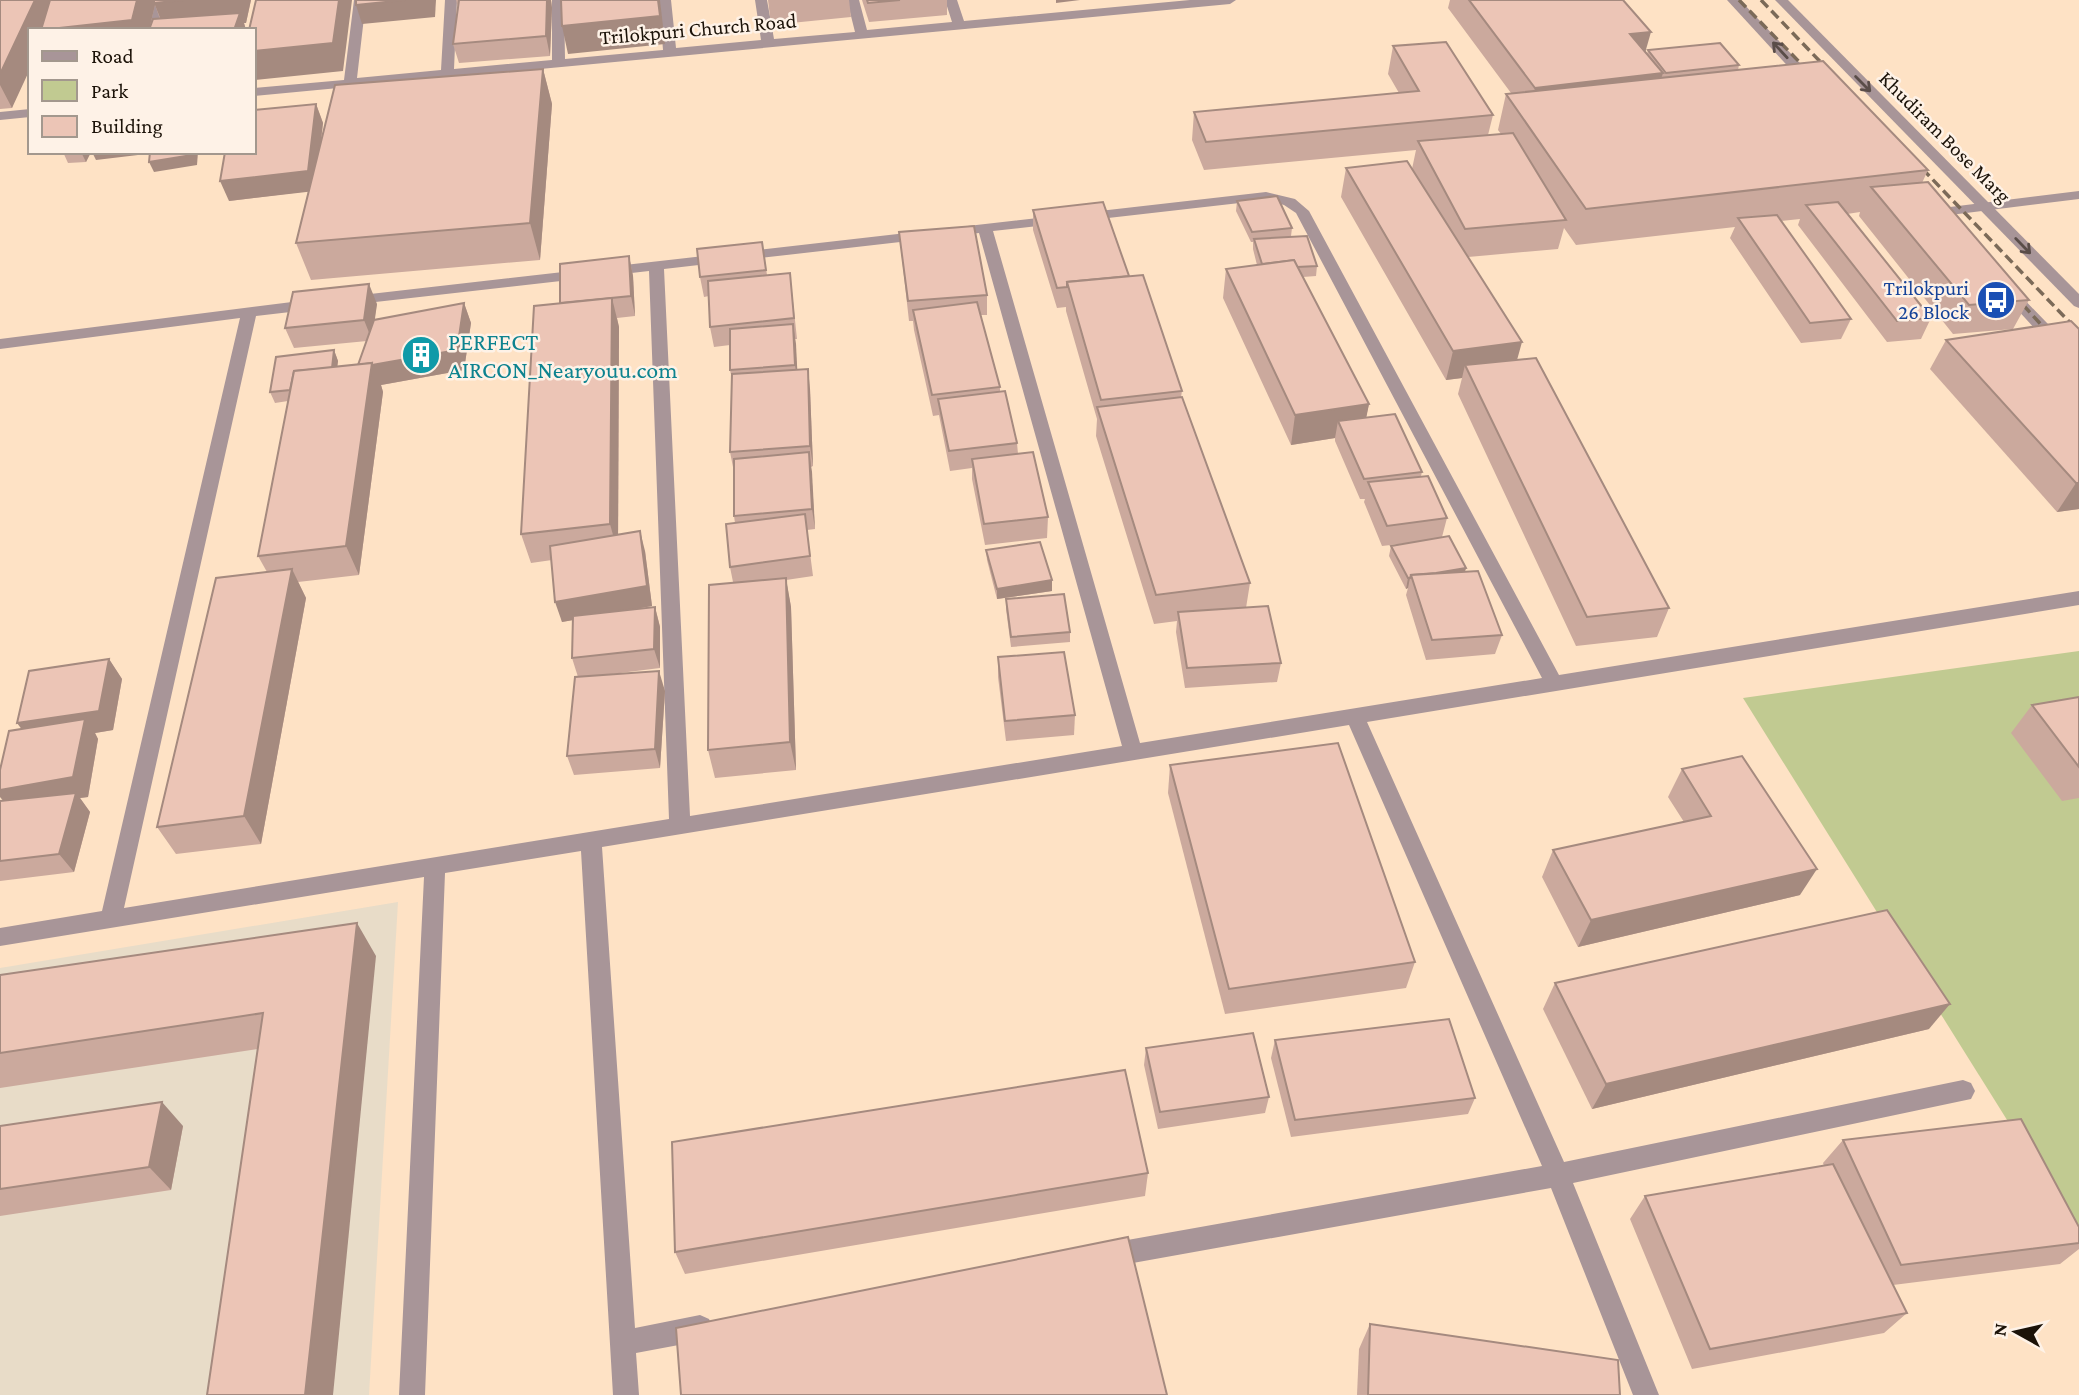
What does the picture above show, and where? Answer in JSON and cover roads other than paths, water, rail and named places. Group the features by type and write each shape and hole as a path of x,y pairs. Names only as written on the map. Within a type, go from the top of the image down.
{"street":[{"path":"154,28 161,0"},
{"path":"350,82 360,0"},
{"path":"447,73 451,0"},
{"path":"558,0 559,62"},
{"path":"665,0 670,54"},
{"path":"761,0 768,44"},
{"path":"853,0 862,35"},
{"path":"951,0 960,25"},
{"path":"1046,0 1052,17"},
{"name":"Trilokpuri Church Road","path":"256,92 1052,17 1152,3 1230,0"},
{"path":"1733,0 1819,91"},
{"name":"Khudiram Bose Marg","path":"1781,0 2079,303"},
{"path":"0,116 26,114"},
{"path":"1934,213 2079,195"},
{"path":"0,344 656,264 1266,196 1294,204 1308,223 1553,683"},
{"path":"984,226 1133,752"},
{"path":"656,264 680,827"},
{"path":"1998,280 2079,366"},
{"path":"111,919 248,312"},
{"path":"0,937 2079,598"},
{"path":"1355,716 1558,1175 1646,1395"},
{"path":"591,841 626,1395"},
{"path":"412,1395 435,866"},
{"path":"1081,1260 1558,1175 1964,1091"},
{"path":"623,1345 647,1337 727,1323"}],"railway":[{"path":"1739,0 1814,77"},
{"path":"1761,0 1832,74"},
{"path":"1912,158 2079,332"},
{"path":"2013,294 2070,356"},
{"path":"2068,354 2079,366"}],"place":[{"name":"Trilokpuri 26 Block","path":"1996,300"},
{"name":"PERFECT AIRCON_Nearyouu.com","path":"421,355"}]}
